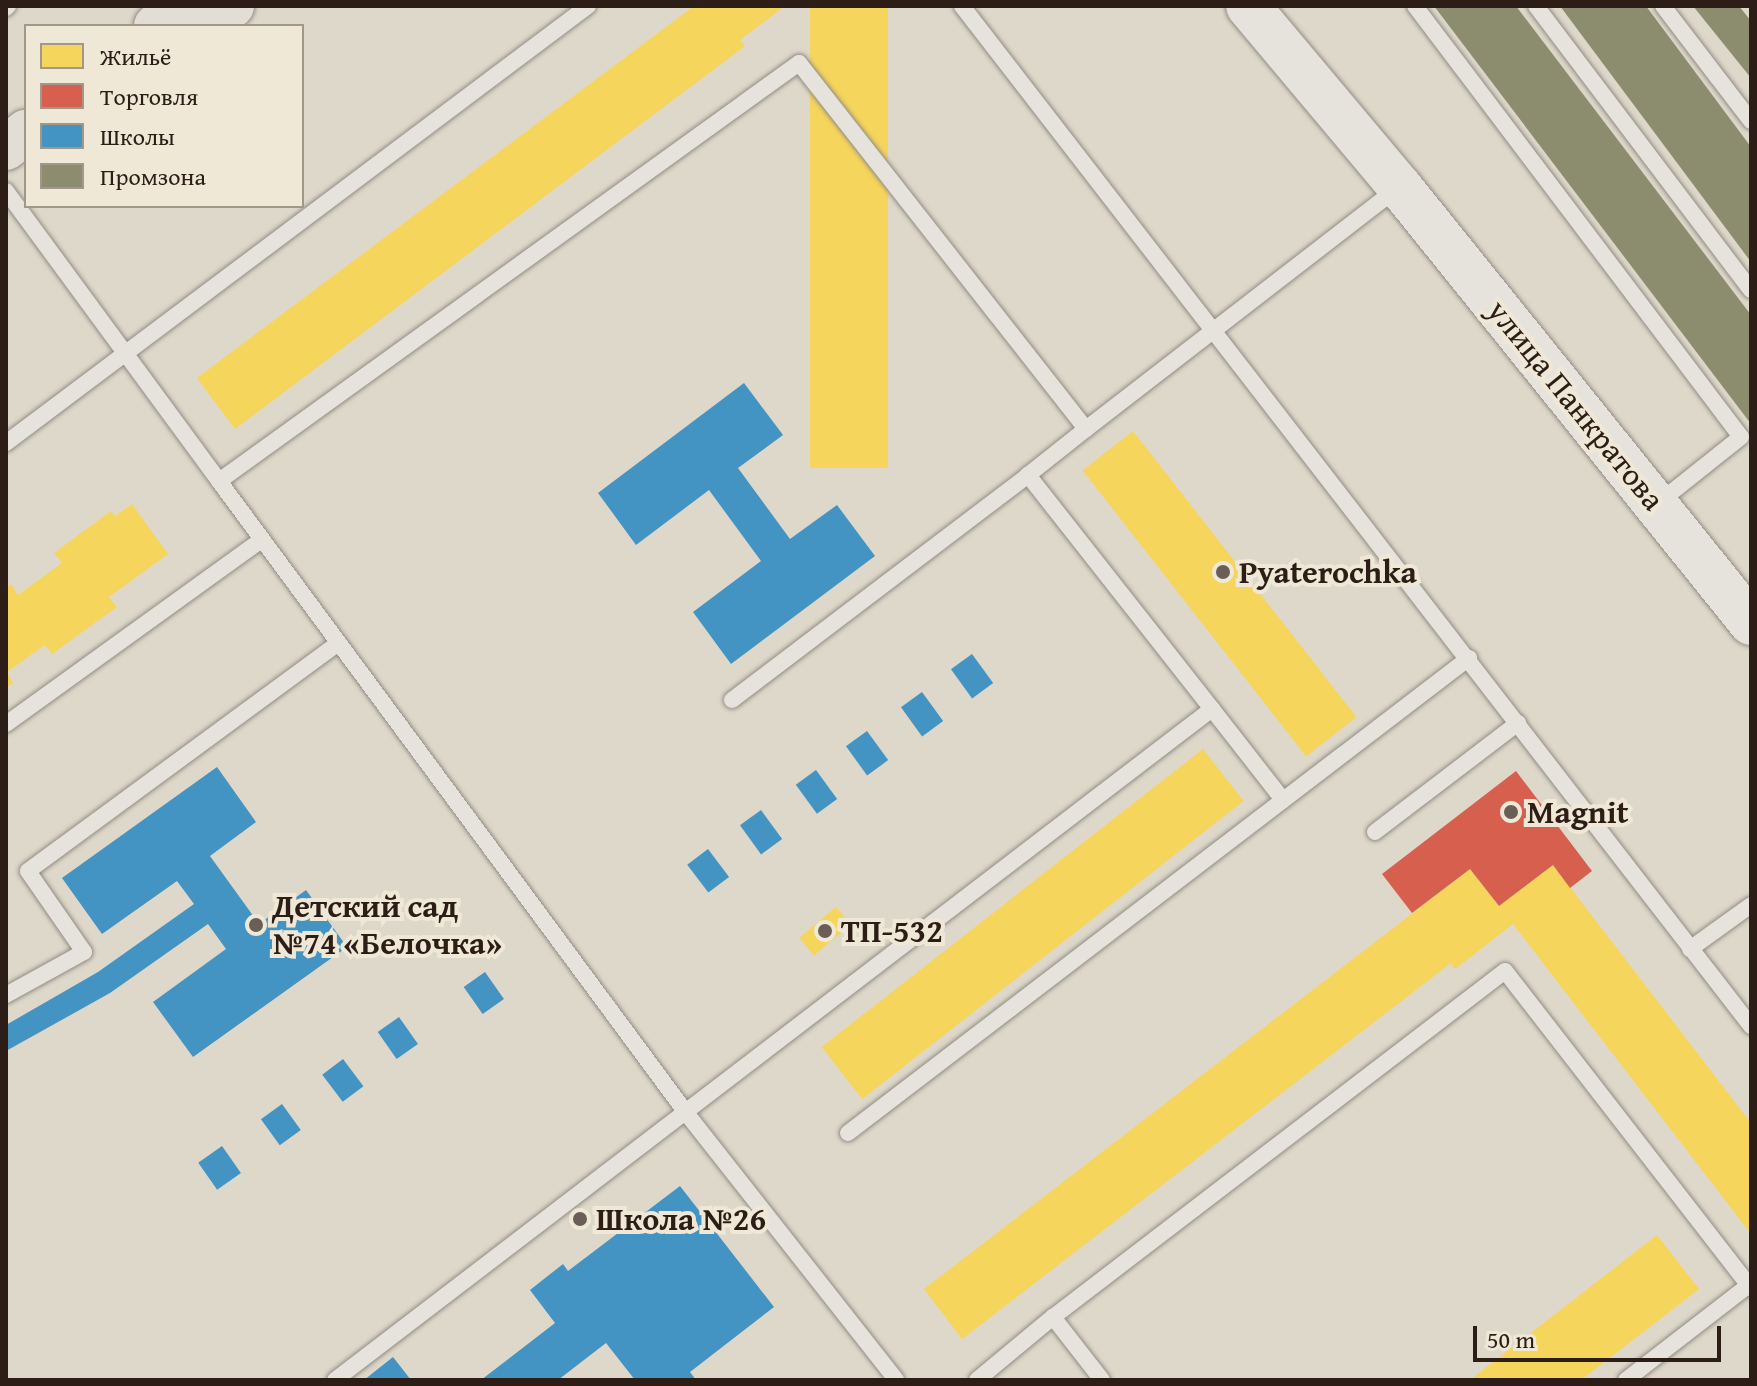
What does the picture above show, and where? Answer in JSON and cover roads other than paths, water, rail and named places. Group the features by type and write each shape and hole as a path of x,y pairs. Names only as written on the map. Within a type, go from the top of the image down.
{"main road":[{"path":"158,24 180,6"},
{"path":"204,24 232,6"},
{"name":"улица Панкратова","path":"1248,6 1400,187 1751,623"},
{"name":"улица Панкратова","path":"1267,6 1400,187"},
{"path":"6,150 24,134"},
{"path":"6,150 24,140"}],"lane":[{"path":"6,443 127,356 588,6"},
{"path":"962,6 1751,1026"},
{"path":"1415,6 1741,437 1656,504"},
{"path":"1536,6 1751,290"},
{"path":"1663,6 1751,121"},
{"path":"219,481 799,63 1086,429"},
{"path":"732,700 1400,187"},
{"path":"6,191 687,1114 896,1380"},
{"path":"1028,475 1283,800"},
{"path":"6,724 261,540"},
{"path":"6,995 84,952 28,871 338,643"},
{"path":"848,1133 1469,658"},
{"path":"335,1380 687,1114 1212,709"},
{"path":"1375,832 1518,723"},
{"path":"1690,949 1751,905"},
{"path":"977,1380 1053,1317 1505,971 1750,1287 1626,1380"},
{"path":"1053,1317 1102,1380"}],"place":[{"name":"Pyaterochka","path":"1223,572"},
{"name":"Magnit","path":"1511,812"},
{"name":"Детский сад №74 «Белочка»","path":"256,925"},
{"name":"ТП-532","path":"825,931"},
{"name":"Школа №26","path":"580,1219"}]}
